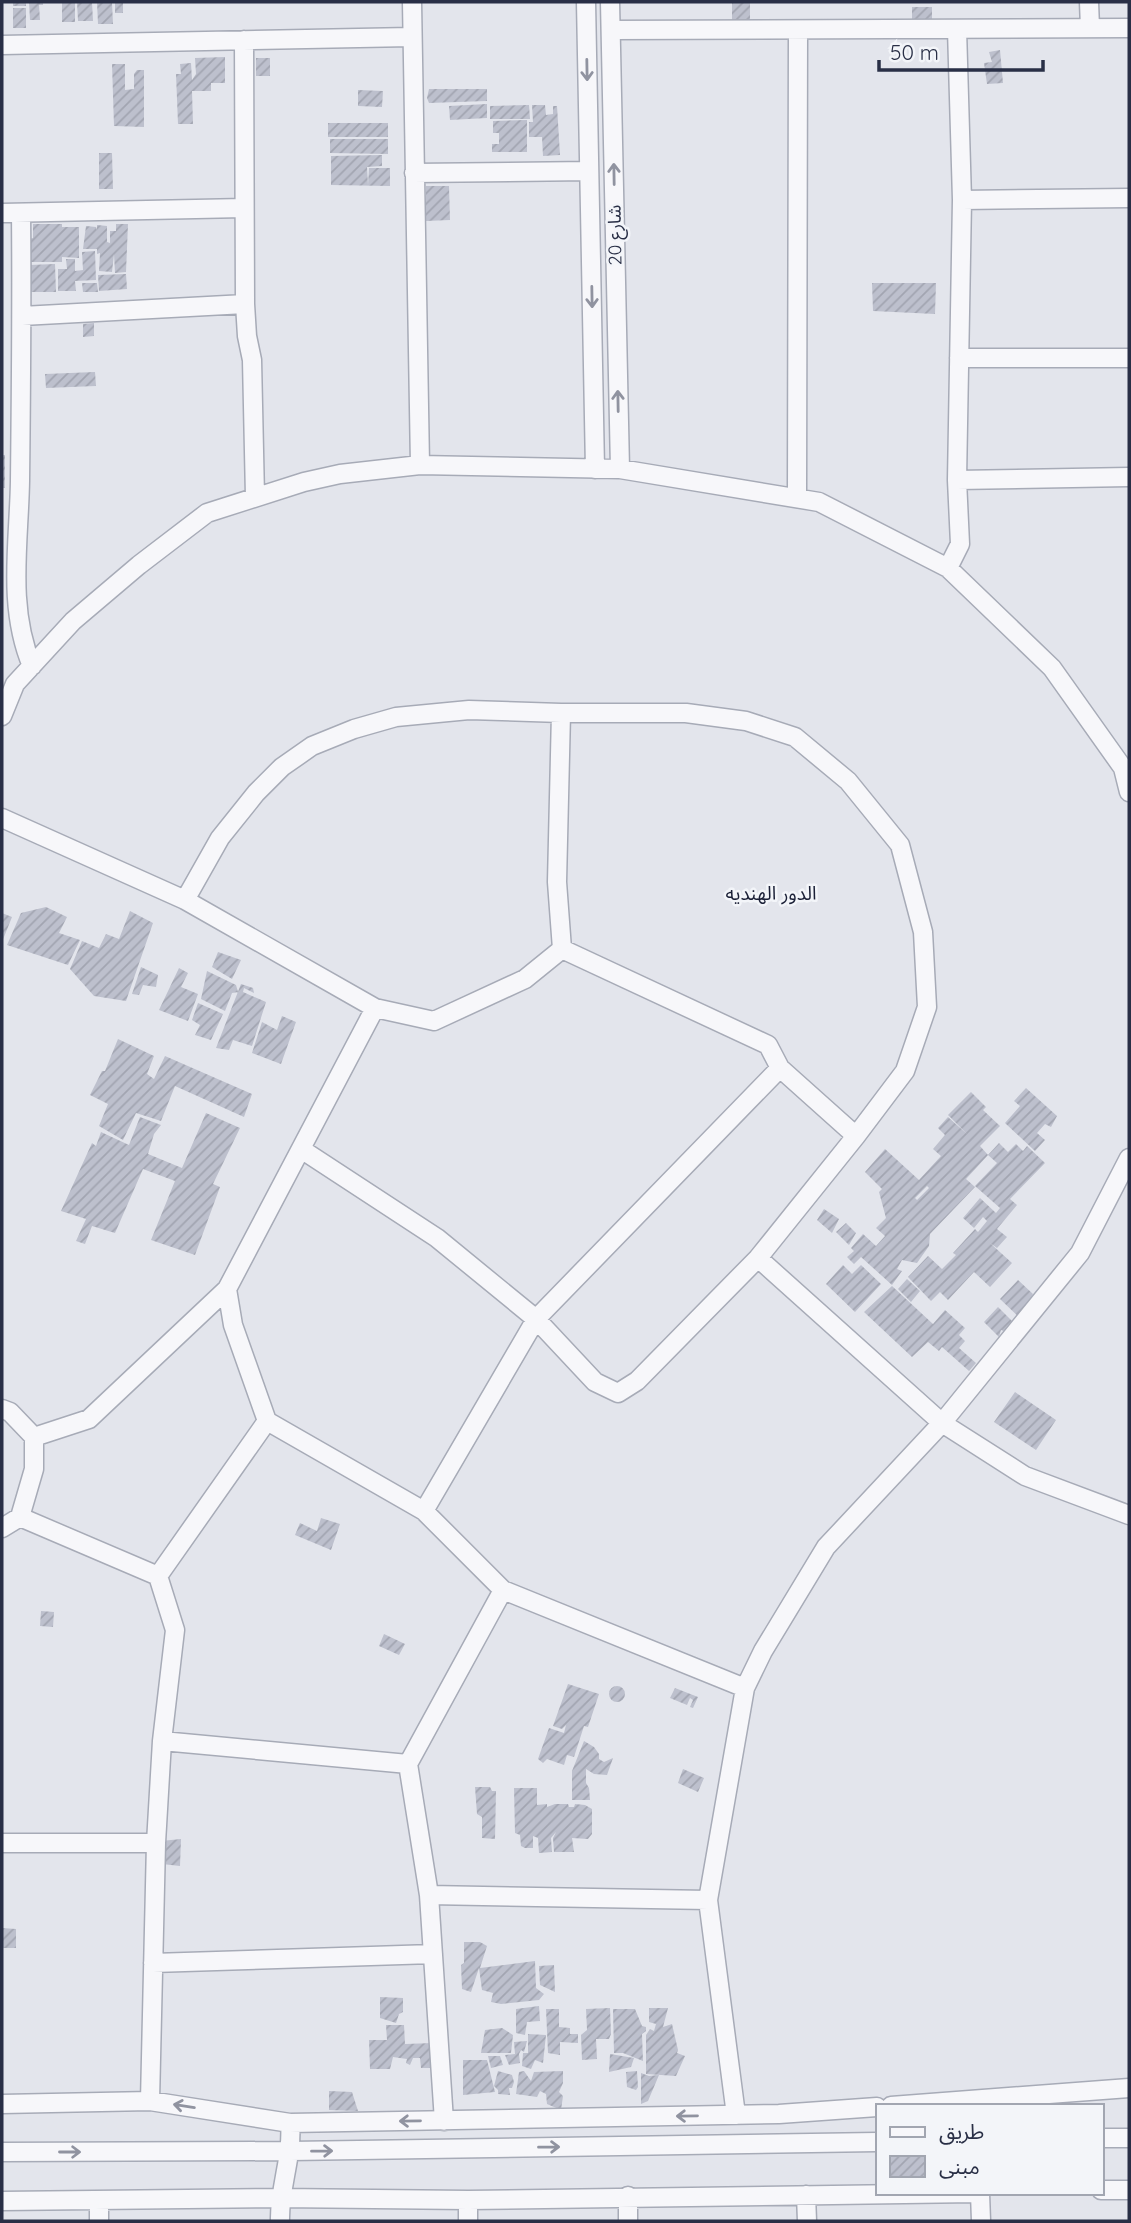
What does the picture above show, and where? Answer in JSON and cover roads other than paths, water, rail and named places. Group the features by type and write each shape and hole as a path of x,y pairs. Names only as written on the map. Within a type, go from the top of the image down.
{"street":[{"path":"412,2 420,465"},
{"name":"شارع 20","path":"586,2 595,469"},
{"name":"شارع 20","path":"610,2 620,469"},
{"path":"1089,2 1090,28"},
{"path":"611,30 1129,28"},
{"path":"948,568 960,544 957,480 962,200 957,29"},
{"path":"797,498 799,31"},
{"path":"2,45 411,37"},
{"path":"244,40 245,304 252,360 255,497"},
{"path":"414,173 589,171"},
{"path":"962,200 1129,198"},
{"path":"2,213 244,208"},
{"path":"21,213 22,316 16,604 24,648 32,666"},
{"path":"22,316 245,304"},
{"path":"960,358 1129,358"},
{"path":"2,716 8,680 32,666 73,621 139,565 207,513 304,482 340,474 420,465 620,469 819,502 948,568 1052,668 1123,768 1129,792"},
{"path":"957,480 1129,477"},
{"path":"185,900 220,838 256,793 282,767 312,746 354,729 396,717 469,710 686,713 746,721 795,737 848,780 900,845 923,932 927,1007 905,1071 758,1258 636,1381 618,1393 595,1382 536,1319 437,1238 301,1149"},
{"path":"561,713 557,882 562,949"},
{"path":"2,818 185,900 375,1007 434,1021 525,979 562,949"},
{"path":"562,949 768,1045 780,1068 856,1136"},
{"path":"34,1437 89,1419 227,1289 375,1007"},
{"path":"424,1511 536,1319 780,1068"},
{"path":"736,2115 708,1900 745,1688 763,1651 826,1548 942,1423 1080,1252 1129,1158"},
{"path":"758,1258 942,1423 1025,1476 1129,1515"},
{"path":"227,1289 233,1325 267,1421 424,1511 503,1590 745,1688"},
{"path":"2,1409 10,1412 34,1437 34,1469 20,1517 2,1528"},
{"path":"158,1576 267,1421"},
{"path":"20,1517 158,1576 175,1630 162,1741 156,1843 150,2101"},
{"path":"444,2121 429,1895 408,1764 503,1590"},
{"path":"162,1741 408,1764"},
{"path":"2,1843 156,1843"},
{"path":"429,1895 708,1900"},
{"path":"153,1963 433,1954"},
{"path":"917,2104 1129,2088"},
{"path":"2,2104 150,2101 290,2123 779,2114 876,2107"},
{"path":"779,2114 781,2143"},
{"path":"280,2221 280,2198 291,2151 290,2123"},
{"path":"1103,2138 1129,2138"},
{"path":"2,2152 291,2151 876,2142"},
{"path":"1103,2190 1129,2190"},
{"path":"2,2201 280,2198 468,2200 876,2194"},
{"path":"806,2195 807,2221"},
{"path":"977,2195 981,2221"},
{"path":"628,2196 628,2221"},
{"path":"99,2200 99,2221"},
{"path":"468,2200 468,2221"}],"district":[{"name":"الدور الهنديه","path":"771,893"}]}
